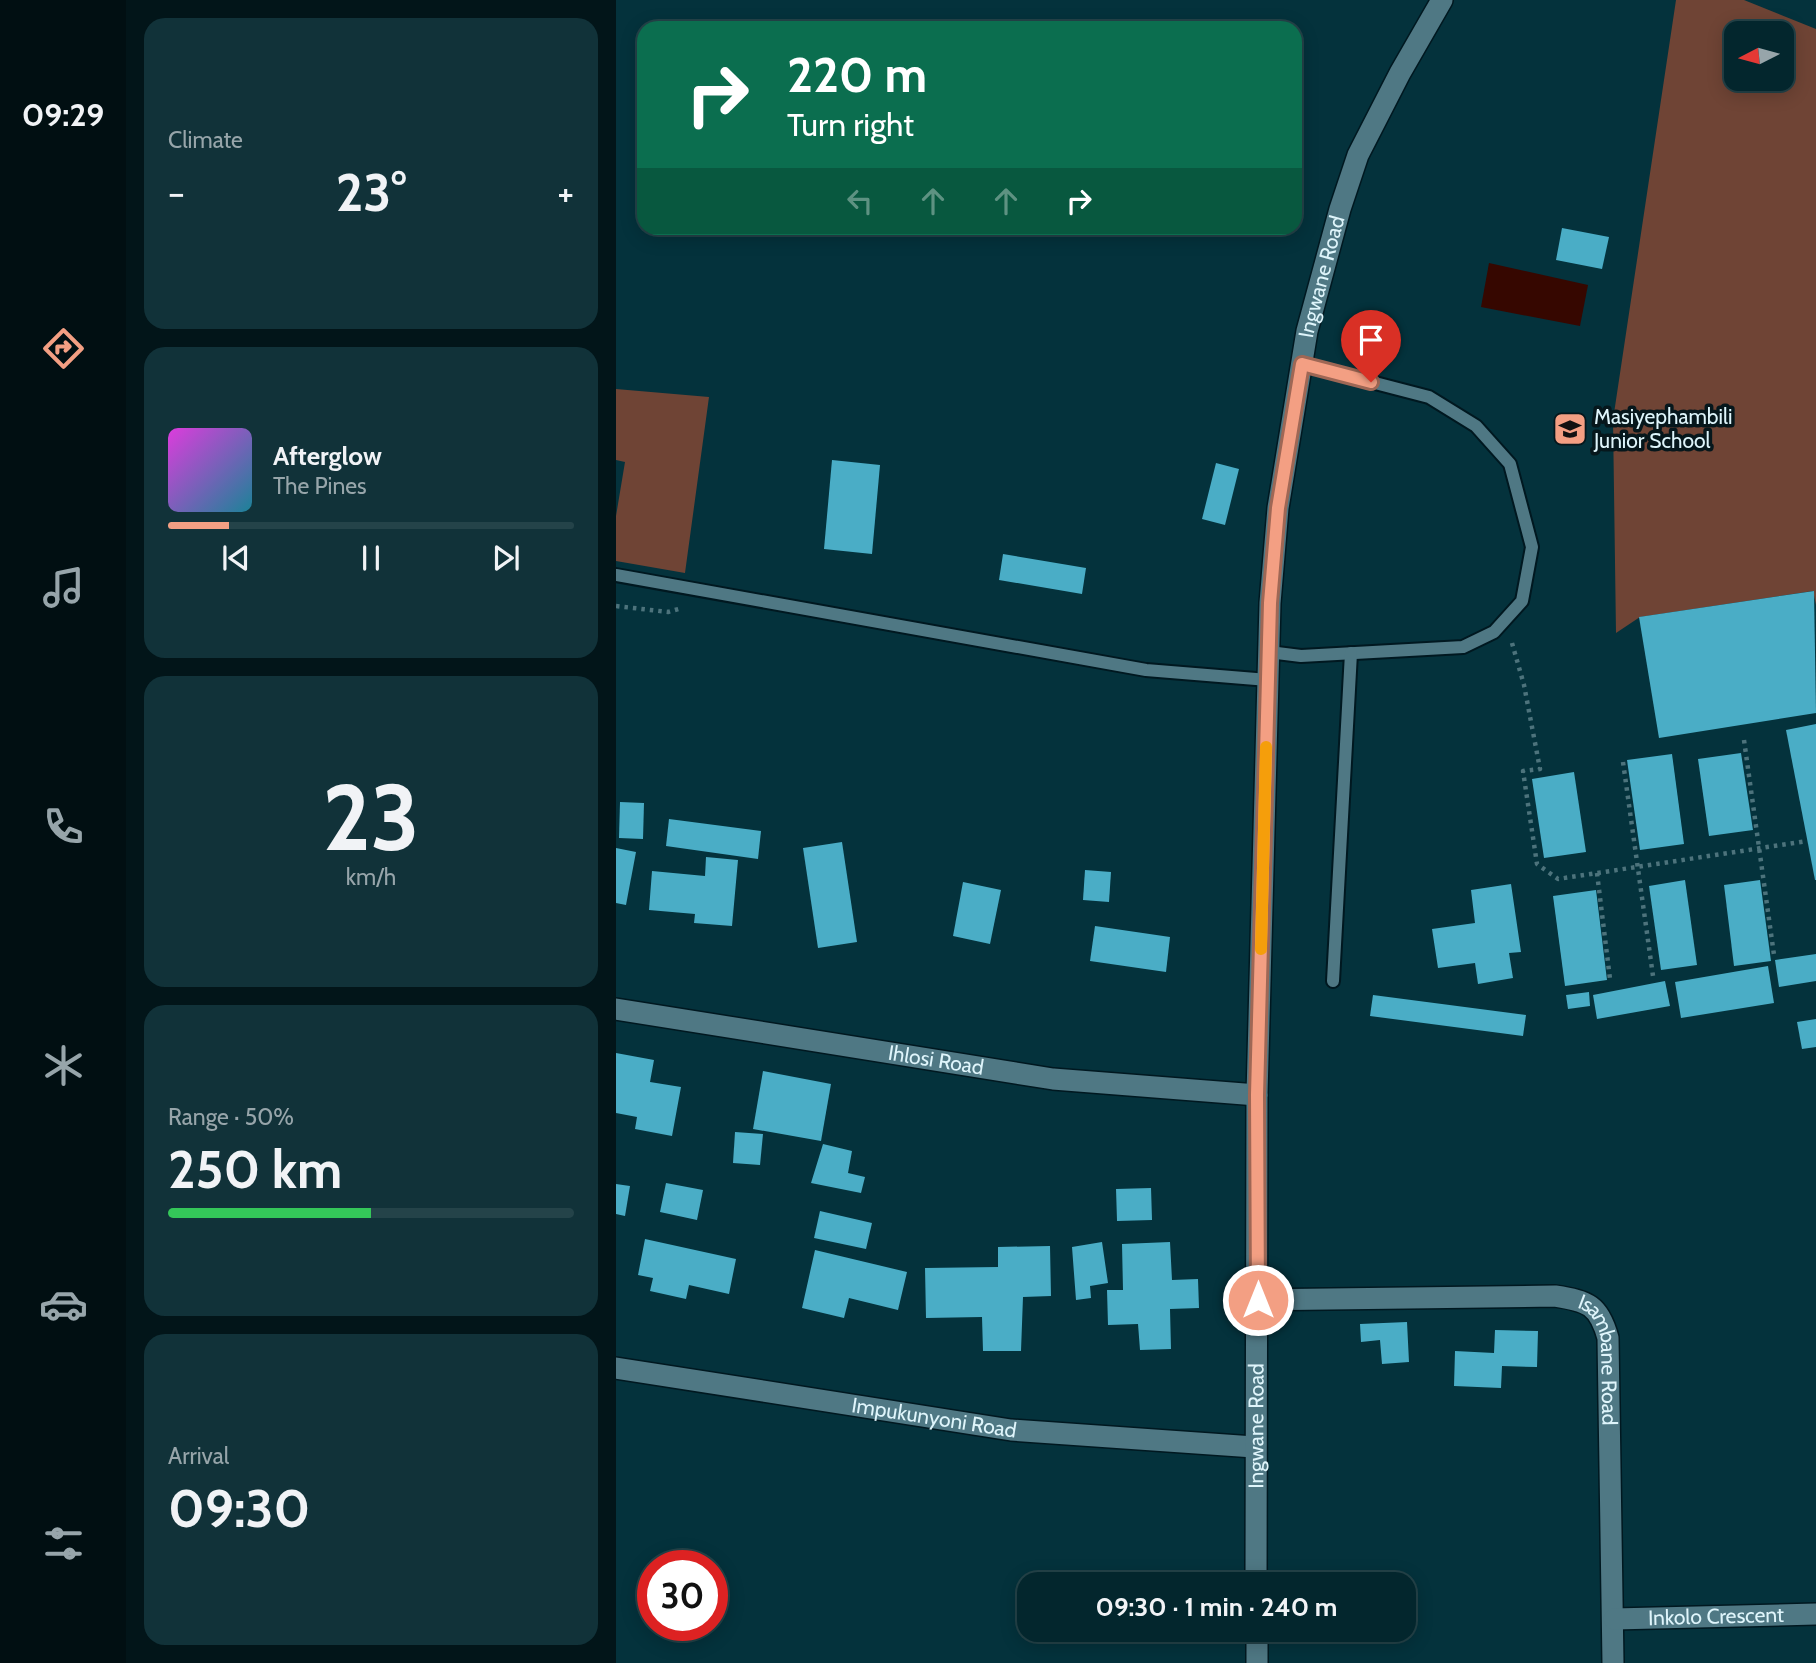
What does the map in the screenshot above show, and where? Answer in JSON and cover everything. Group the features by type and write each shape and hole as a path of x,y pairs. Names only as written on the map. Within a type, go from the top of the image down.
{"street":[{"name":"Ingwane Road","path":"1256,1572 1254,1447 1258,1300 1257,1095 1269,652 1278,508 1307,331 1340,209 1358,155 1400,73 1442,0"},
{"name":"Ihlosi Road","path":"616,1009 1054,1079 1257,1095"},
{"name":"Isambane Road","path":"1258,1300 1555,1296 1577,1299 1592,1306 1602,1318 1608,1338 1613,1663"},
{"name":"Impukunyoni Road","path":"616,1368 1011,1430 1254,1447"},
{"name":"Inkolo Crescent","path":"1614,1619 1816,1614"},
{"path":"1256,1642 1257,1663"}],"lane":[{"path":"1269,652 1301,656 1463,647 1494,632 1522,601 1532,547 1510,464 1476,426 1429,397 1302,364"},
{"path":"616,575 1146,670 1268,680"},
{"path":"1332,981 1351,653"}],"path":[{"path":"1505,622 1524,685 1540,769 1523,771 1537,864 1559,879 1807,841"},
{"path":"1744,740 1774,955"},
{"path":"1623,762 1653,976"},
{"path":"1597,873 1610,979"}],"shaded area":[{"path":"1676,0 1744,0 1816,29 1816,605 1813,591 1640,617 1616,633 1613,420"},
{"path":"1489,263 1588,285 1580,326 1481,307"},
{"path":"616,389 709,397 685,573 616,561 616,516 625,462 616,460"}],"building":[{"path":"1562,228 1609,237 1602,269 1556,260"},
{"path":"832,460 880,465 872,554 824,549"},
{"path":"1216,463 1239,469 1225,525 1202,519"},
{"path":"1003,554 1086,568 1082,594 999,580"},
{"path":"1814,591 1816,713 1659,738 1639,617"},
{"path":"1816,724 1816,880 1815,880 1786,730"},
{"path":"1741,753 1753,830 1709,836 1698,759"},
{"path":"1672,754 1684,844 1640,850 1627,760"},
{"path":"1574,772 1586,852 1544,858 1532,779"},
{"path":"620,802 644,803 643,839 619,838"},
{"path":"669,819 761,831 758,859 666,846"},
{"path":"842,842 857,942 818,948 803,848"},
{"path":"616,848 636,852 626,905 616,903"},
{"path":"706,857 738,860 732,926 694,923 695,914 649,910 652,871 705,876"},
{"path":"1085,870 1111,872 1109,902 1083,900"},
{"path":"1685,880 1697,965 1661,970 1649,886"},
{"path":"1760,880 1771,961 1734,966 1724,885"},
{"path":"963,882 1001,890 990,944 953,936"},
{"path":"1511,884 1521,952 1509,953 1513,978 1478,984 1475,963 1438,968 1432,929 1475,923 1471,890"},
{"path":"1596,890 1607,980 1565,986 1553,896"},
{"path":"1095,926 1170,937 1166,972 1090,961"},
{"path":"1816,954 1816,981 1779,987 1775,960"},
{"path":"1768,966 1774,1003 1681,1018 1675,982"},
{"path":"1665,981 1670,1006 1597,1019 1593,995"},
{"path":"1589,992 1590,1006 1568,1009 1566,995"},
{"path":"1373,995 1526,1015 1523,1036 1370,1016"},
{"path":"1816,1019 1816,1047 1802,1049 1797,1022"},
{"path":"616,1053 654,1060 650,1082 681,1087 672,1136 635,1129 637,1117 616,1113"},
{"path":"763,1071 831,1084 821,1141 753,1129"},
{"path":"735,1132 763,1134 760,1165 733,1163"},
{"path":"823,1144 852,1151 848,1173 865,1177 861,1193 811,1183"},
{"path":"666,1183 703,1190 697,1220 660,1212"},
{"path":"616,1184 630,1186 625,1216 616,1214"},
{"path":"1151,1188 1152,1220 1117,1221 1116,1189"},
{"path":"820,1211 872,1223 866,1249 814,1238"},
{"path":"645,1239 736,1259 729,1294 689,1285 686,1299 650,1291 653,1278 638,1275"},
{"path":"1102,1242 1108,1283 1090,1286 1091,1298 1076,1300 1072,1247"},
{"path":"1170,1242 1172,1280 1198,1279 1199,1308 1170,1309 1171,1349 1140,1350 1138,1324 1108,1325 1107,1290 1123,1290 1122,1244"},
{"path":"1050,1246 1051,1296 1023,1297 1021,1351 983,1351 982,1317 926,1318 925,1268 998,1267 998,1247"},
{"path":"815,1250 907,1272 898,1310 849,1298 844,1318 802,1308"},
{"path":"1407,1322 1409,1362 1382,1364 1380,1340 1361,1342 1360,1324"},
{"path":"1495,1330 1538,1331 1537,1367 1502,1366 1501,1388 1454,1386 1455,1351 1494,1353"}],"slow traffic":[{"path":"1261,949 1266,747"}],"place":[{"name":"Masiyephambili Junior School","path":"1570,429"}],"route":[{"path":"1258,1300 1257,1095 1270,603 1278,508 1302,364 1371,382"}]}
